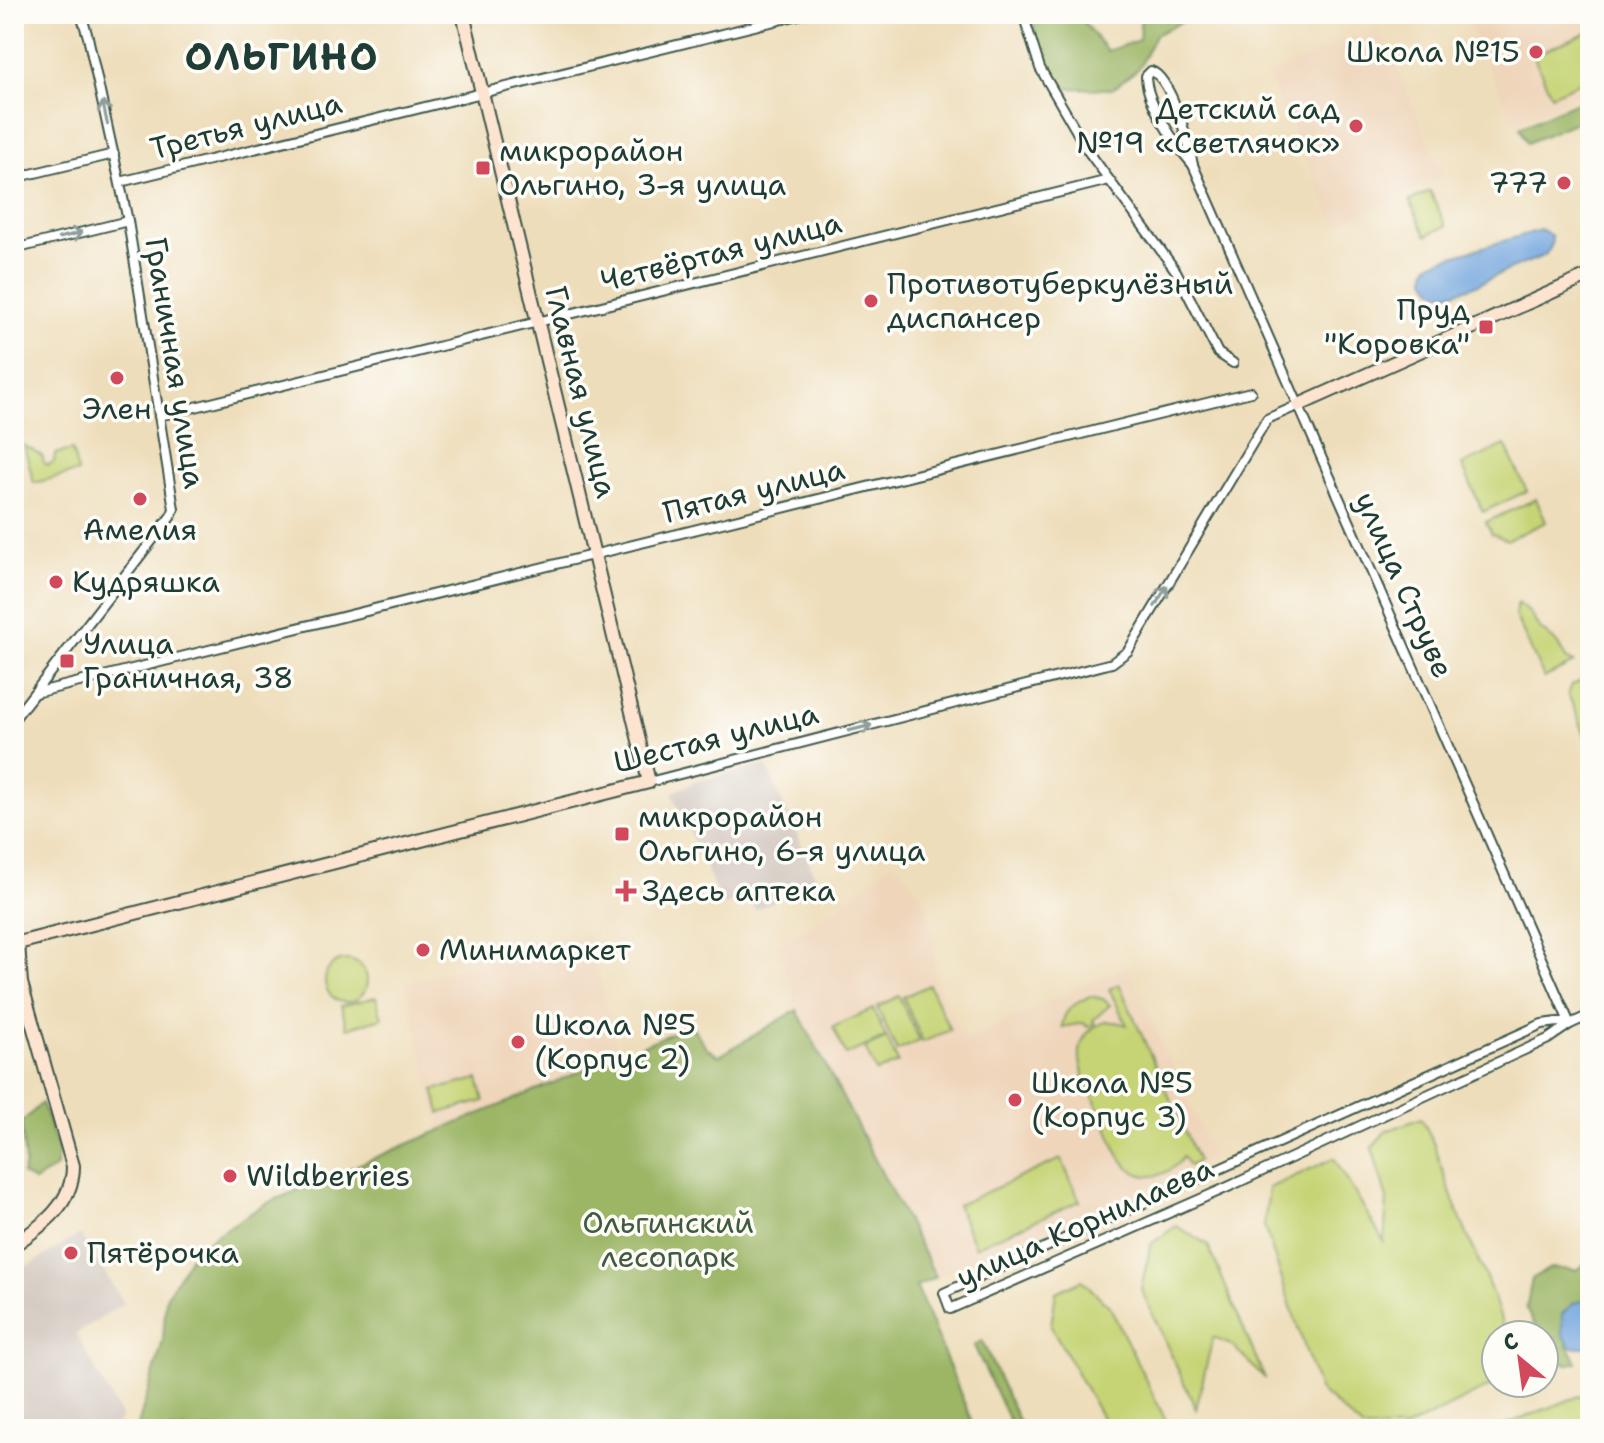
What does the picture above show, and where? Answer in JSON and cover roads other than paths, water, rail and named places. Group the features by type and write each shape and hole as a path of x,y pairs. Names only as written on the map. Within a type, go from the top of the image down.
{"street":[{"name":"Граничная улица","path":"14,719 174,509 128,221 81,14"},
{"name":"Главная улица","path":"463,14 649,782"},
{"name":"Третья улица","path":"120,182 803,14"},
{"path":"1023,14 1043,74 1088,151 1176,271 1218,353 1233,363"},
{"name":"улица Струве","path":"1193,165 1174,140 1158,110 1146,80 1151,71 1163,80 1184,131 1193,165 1570,1024"},
{"path":"14,178 114,154"},
{"name":"Четвёртая улица","path":"159,416 1109,180"},
{"path":"14,249 128,221"},
{"path":"1299,405 1590,275"},
{"name":"Пятая улица","path":"35,693 1251,392"},
{"name":"Шестая улица","path":"16,941 1112,663 1128,651 1267,419 1299,405"},
{"path":"14,1245 46,1221 65,1200 72,1184 73,1166 21,983 16,941"},
{"name":"улица Корнилаева","path":"1570,1024 1542,1024 944,1293 950,1309 1228,1187 1548,1039 1590,1015"}],"water":[{"path":"1540,230 1552,236 1551,247 1545,255 1455,292 1437,291 1427,281 1427,267 1433,262"},
{"path":"1590,1298 1590,1347 1572,1347 1562,1335 1562,1314 1574,1303"}],"place":[{"name":"Школа №15","path":"1536,52"},
{"name":"Детский сад №19 «Светлячок»","path":"1356,126"},
{"name":"микрорайон Ольгино, 3-я улица","path":"483,168"},
{"name":"777","path":"1564,183"},
{"name":"Противотуберкулёзный диспансер","path":"871,301"},
{"name":"Пруд \"Коровка\"","path":"1486,327"},
{"name":"Элен","path":"117,378"},
{"name":"Амелия","path":"140,499"},
{"name":"Кудряшка","path":"56,582"},
{"name":"Улица Граничная, 38","path":"67,661"},
{"name":"микрорайон Ольгино, 6-я улица","path":"622,834"},
{"name":"Здесь аптека","path":"626,891"},
{"name":"Минимаркет","path":"423,950"},
{"name":"Школа №5 (Корпус 2)","path":"518,1042"},
{"name":"Школа №5 (Корпус 3)","path":"1015,1100"},
{"name":"Wildberries","path":"230,1176"},
{"name":"Пятёрочка","path":"71,1253"}],"district":[{"name":"ОЛЬГИНО","path":"282,57"}],"park label":[{"name":"Ольгинский лесопарк","path":"668,1240"}]}
